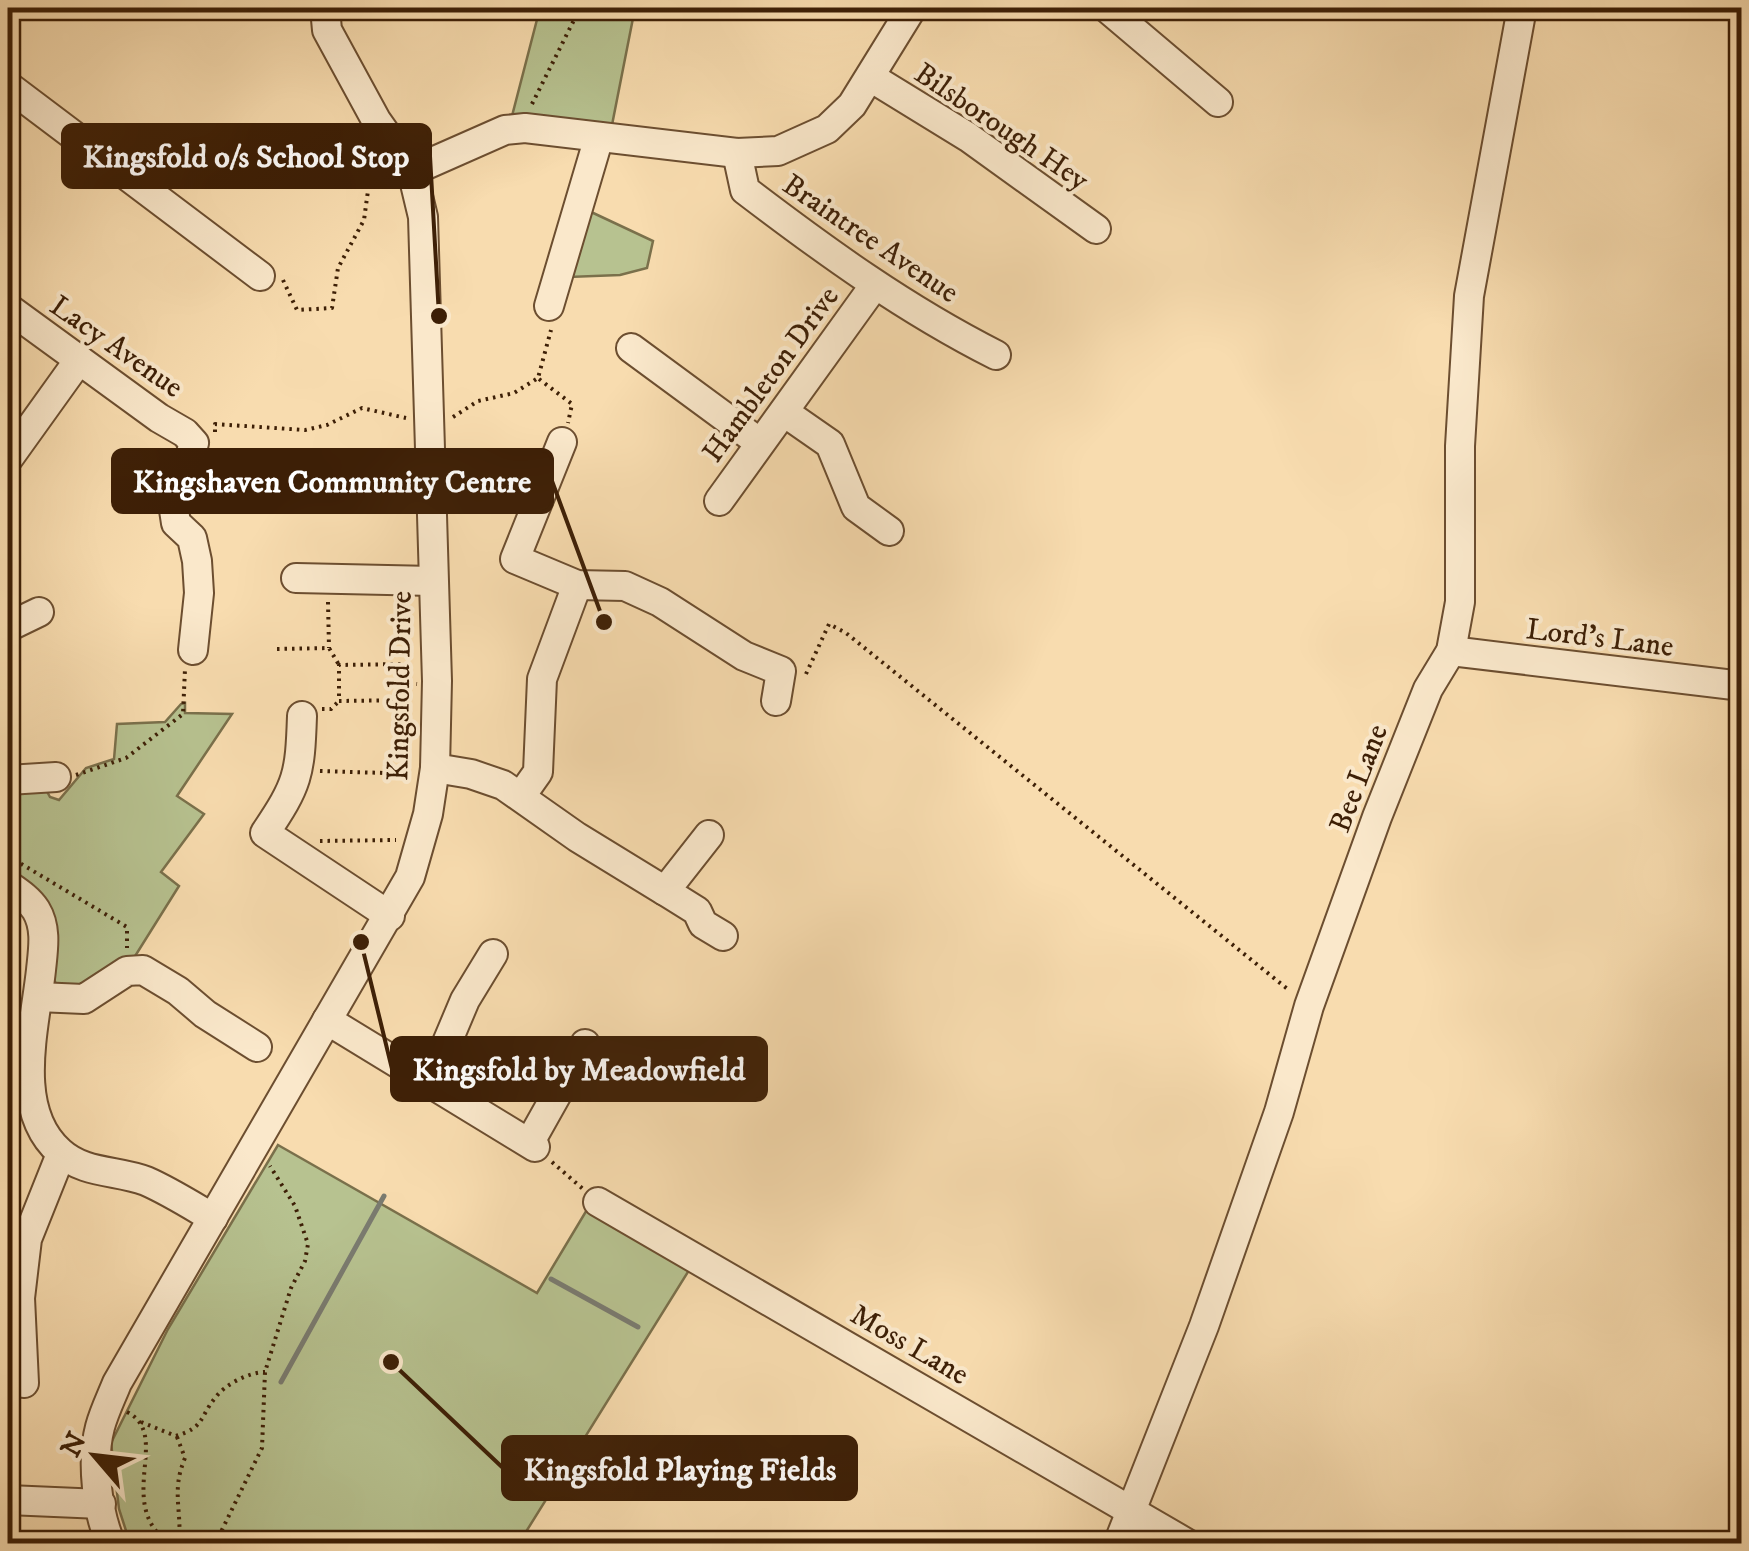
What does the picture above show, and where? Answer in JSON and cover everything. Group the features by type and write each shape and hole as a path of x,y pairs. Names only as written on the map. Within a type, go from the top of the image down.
{"street":[{"name":"Kingsfold Drive","path":"111,1544 100,1504 96,1450 108,1404 390,916 410,877 435,768 437,684 423,217 412,171 376,120 327,30 325,8"},
{"path":"412,171 505,130 525,128 737,153 778,151 827,129 852,105 912,8"},
{"path":"1107,8 1218,102"},
{"name":"Bee Lane","path":"1118,1544 1204,1326 1280,1112 1309,1006 1398,762 1428,689 1450,651 1460,602 1460,446 1469,296 1522,8"},
{"name":"Bilsborough Hey","path":"872,78 968,138 1096,228"},
{"path":"8,86 260,276"},
{"path":"546,289 599,137"},
{"name":"Braintree Avenue","path":"737,153 745,190 874,286 996,355"},
{"name":"Hambleton Drive","path":"718,501 874,286"},
{"name":"Lacy Avenue","path":"8,308 79,360 202,437 194,442 174,510 176,523 192,538 197,560 199,593 193,650"},
{"path":"631,348 760,443"},
{"path":"8,459 79,360"},
{"path":"784,412 830,444 856,507 889,531"},
{"path":"562,442 515,559 577,585 624,586 660,602 744,656 794,673 776,700"},
{"path":"296,578 433,581"},
{"path":"521,796 538,772 542,679 577,585"},
{"path":"8,627 40,612"},
{"name":"Lord's Lane","path":"1450,651 1742,686"},
{"path":"302,716 300,771 265,833 390,916"},
{"path":"435,768 503,785 577,837 697,911 703,924 723,936"},
{"path":"8,780 56,777"},
{"path":"665,891 709,835"},
{"path":"8,885 37,911 44,934 32,1037 32,1096 45,1136 79,1165 148,1182 214,1218"},
{"path":"430,1083 465,1000 494,954"},
{"path":"38,997 84,999 127,972 144,970 257,1047"},
{"path":"327,1020 532,1144 585,1044"},
{"path":"24,1383 20,1298 27,1238 62,1154"},
{"name":"Moss Lane","path":"598,1202 1188,1544"},
{"path":"8,1500 100,1504"}],"path":[{"path":"525,128 527,110 543,87 580,8"},
{"path":"260,276 272,272 284,280 297,310 332,308 338,268 364,220 376,120"},
{"path":"202,437 215,424 305,430 362,408 429,427 478,401 514,393 538,378 555,313 546,289"},
{"path":"538,378 572,404 562,442"},
{"path":"344,463 345,504 431,503"},
{"path":"328,578 329,648 338,665 339,701 408,700 407,664 338,665"},
{"path":"794,673 828,624 846,633 1309,1006"},
{"path":"277,648 329,648"},
{"path":"56,777 85,774 126,758 183,714 184,672 193,650"},
{"path":"407,683 437,684"},
{"path":"300,771 385,773"},
{"path":"317,841 420,840"},
{"path":"8,856 127,927 127,972"},
{"path":"532,1144 598,1202"},
{"path":"215,1544 262,1448 265,1372 308,1244 296,1206 279,1175 253,1149"},
{"path":"176,1436 202,1424 220,1392 257,1372 265,1372"},
{"path":"108,1404 133,1414 140,1422 147,1446 142,1498 145,1514 157,1534 170,1544"},
{"path":"140,1422 176,1436 184,1458 176,1480 178,1544"},
{"path":"156,1543 157,1534"}],"green space":[{"path":"540,8 635,8 611,130 512,116"},
{"path":"589,211 653,241 647,268 620,275 569,277"},
{"path":"185,703 185,713 232,714 177,796 204,814 161,872 179,886 132,961 74,989 60,989 53,979 56,944 48,920 8,875 8,788 44,786 50,797 59,800 86,768 114,759 117,724 165,722"},
{"path":"278,1145 537,1293 588,1208 691,1267 519,1543 130,1543 119,1509 111,1443 168,1329"}],"waterway":[{"path":"281,1382 384,1196"},
{"path":"551,1279 638,1327"}],"place":[{"name":"Kingsfold o/s School Stop","path":"439,316"},
{"name":"Kingshaven Community Centre","path":"604,622"},
{"name":"Kingsfold by Meadowfield","path":"361,942"},
{"name":"Kingsfold Playing Fields","path":"391,1362"}]}
